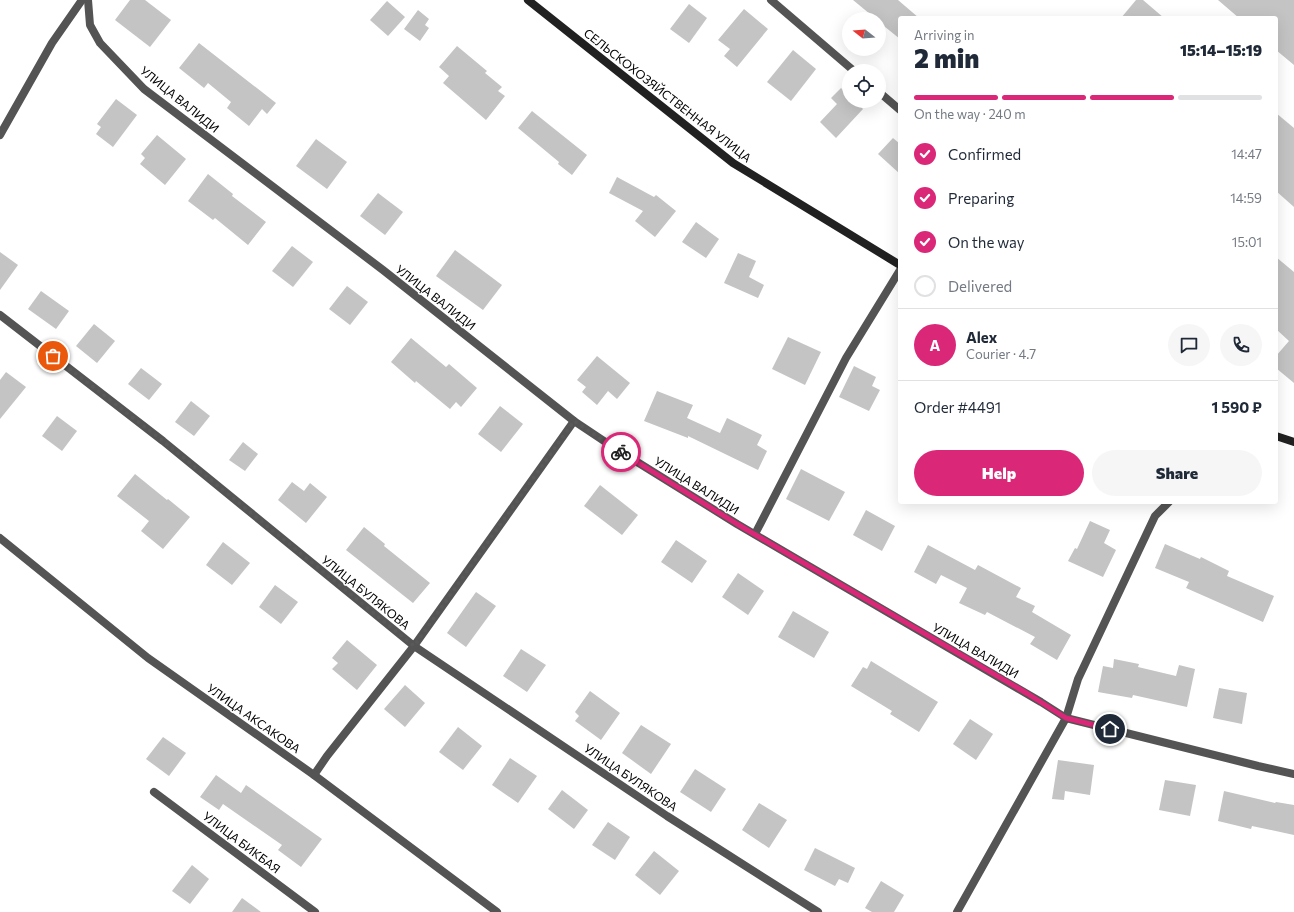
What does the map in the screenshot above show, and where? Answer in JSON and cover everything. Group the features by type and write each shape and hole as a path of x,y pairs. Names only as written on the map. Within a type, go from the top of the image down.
{"main road":[{"name":"СЕЛЬСКОХОЗЯЙСТВЕННАЯ УЛИЦА","path":"528,0 733,163 898,264"},
{"path":"1278,437 1294,442"}],"street":[{"path":"0,135 52,43 82,0"},
{"name":"УЛИЦА ВАЛИДИ","path":"88,0 90,25 100,43 144,88 383,270 574,421 613,447 755,534 1028,694 1066,718 1294,774"},
{"path":"771,0 846,64"},
{"path":"886,98 898,108"},
{"path":"755,534 846,358 898,273"},
{"name":"УЛИЦА БУЛЯКОВА","path":"0,315 163,441 414,646 667,816 818,912"},
{"path":"314,775 327,756 414,646 574,421"},
{"path":"957,912 1066,718 1078,678 1155,516 1167,504"},
{"name":"УЛИЦА АКСАКОВА","path":"0,538 148,658 314,775 497,912"},
{"name":"УЛИЦА БИКБАЯ","path":"154,792 315,912"}],"building":[{"path":"130,0 145,0 171,20 150,47 115,20"},
{"path":"853,0 898,0 917,16 898,16 898,37 886,28 886,12 868,12"},
{"path":"1136,0 1143,0 1162,16 1123,16"},
{"path":"1218,0 1294,0 1294,65 1278,52 1278,16 1237,16"},
{"path":"387,1 405,17 388,36 370,20"},
{"path":"689,4 707,18 689,43 670,29"},
{"path":"744,9 768,29 737,67 724,56 730,49 718,40"},
{"path":"418,10 429,19 425,25 429,28 420,41 404,29"},
{"path":"199,43 276,103 267,114 262,109 249,126 227,108 231,102 208,83 204,88 179,68"},
{"path":"457,46 487,71 485,73 502,87 498,91 505,96 486,120 443,83 449,76 439,67"},
{"path":"793,50 816,69 791,101 767,82"},
{"path":"841,88 842,108 863,109 836,138 820,122 837,104 831,98"},
{"path":"116,99 137,115 113,147 96,134 101,127 97,124"},
{"path":"532,111 587,155 572,175 558,164 559,162 518,128"},
{"path":"1278,115 1294,128 1294,207 1278,193"},
{"path":"157,135 186,159 165,185 140,164 145,158 141,154"},
{"path":"893,138 898,142 898,172 878,154"},
{"path":"316,139 347,162 327,189 296,166"},
{"path":"208,174 233,194 232,196 266,222 248,245 215,218 213,220 188,201"},
{"path":"617,177 654,197 656,195 676,211 655,237 635,221 643,211 609,193"},
{"path":"378,193 403,212 385,235 360,216"},
{"path":"696,222 719,239 706,258 682,242"},
{"path":"292,246 313,262 293,287 272,271"},
{"path":"455,250 502,285 483,310 436,276"},
{"path":"0,252 18,265 0,290"},
{"path":"738,253 756,261 749,277 764,285 758,298 724,283"},
{"path":"1278,259 1294,272 1294,383 1278,370 1278,354 1289,341 1278,331"},
{"path":"347,286 368,302 350,325 329,309"},
{"path":"41,291 69,311 56,329 28,309"},
{"path":"94,324 115,341 97,363 76,346"},
{"path":"788,337 821,352 805,385 772,369"},
{"path":"411,338 446,367 449,364 477,388 461,407 456,402 450,409 416,381 415,383 391,362"},
{"path":"597,356 630,383 617,399 608,391 597,405 582,392 586,387 577,380"},
{"path":"854,366 876,377 872,386 880,390 869,411 839,397"},
{"path":"141,368 162,384 149,400 128,384"},
{"path":"6,372 26,387 0,419 0,380"},
{"path":"657,391 693,405 687,418 720,433 727,418 762,435 757,445 767,451 758,470 688,436 688,438 644,421"},
{"path":"191,401 210,416 194,436 175,422"},
{"path":"500,406 523,424 501,452 478,434"},
{"path":"57,416 77,431 62,451 42,436"},
{"path":"243,442 258,454 245,471 229,460"},
{"path":"801,469 845,492 829,521 786,499"},
{"path":"135,474 190,517 163,549 141,531 149,521 117,496"},
{"path":"292,482 304,491 310,483 327,497 306,523 278,500"},
{"path":"600,485 638,515 622,535 584,506"},
{"path":"866,510 895,526 882,551 853,535"},
{"path":"1090,521 1110,530 1104,543 1116,550 1103,577 1068,561 1075,548 1077,549"},
{"path":"364,527 385,544 384,546 430,583 413,603 346,550"},
{"path":"676,540 707,561 692,583 661,562"},
{"path":"223,542 250,563 232,585 206,565"},
{"path":"1165,544 1200,559 1201,557 1229,571 1227,576 1274,596 1263,622 1186,588 1189,582 1155,568"},
{"path":"928,545 975,570 978,565 1021,588 1016,597 1035,606 1032,612 1071,635 1057,660 1030,644 1035,637 987,612 985,615 959,603 967,588 941,575 936,584 914,572"},
{"path":"738,573 764,591 748,615 722,597"},
{"path":"275,585 298,602 281,624 259,607"},
{"path":"476,592 496,606 466,647 447,633"},
{"path":"793,611 829,632 814,658 778,637"},
{"path":"347,640 377,665 357,690 332,669 338,663 332,658"},
{"path":"521,649 546,665 527,692 503,676"},
{"path":"1114,659 1139,664 1138,667 1176,676 1179,665 1195,669 1187,707 1133,695 1132,698 1098,692 1103,666 1113,668"},
{"path":"871,661 938,702 919,732 890,714 892,711 851,686 863,667 867,669"},
{"path":"405,685 425,703 405,727 384,709"},
{"path":"1219,688 1247,693 1242,724 1213,718"},
{"path":"590,691 620,713 601,740 575,721 579,716 575,712"},
{"path":"970,719 993,734 976,760 953,744"},
{"path":"641,725 671,744 651,774 622,753"},
{"path":"458,727 482,746 463,770 439,752"},
{"path":"163,737 186,753 169,776 146,759"},
{"path":"510,758 537,776 518,803 492,785"},
{"path":"1058,760 1094,765 1090,795 1065,791 1064,800 1052,799"},
{"path":"695,769 726,789 711,812 680,792"},
{"path":"216,775 241,793 246,785 322,839 301,867 278,850 282,845 223,804 219,810 200,797"},
{"path":"1165,780 1196,785 1190,816 1159,810"},
{"path":"562,790 588,810 574,829 548,809"},
{"path":"1224,791 1275,803 1294,805 1294,835 1252,826 1251,829 1218,821"},
{"path":"759,803 787,820 769,848 742,830"},
{"path":"608,822 630,837 615,860 592,845"},
{"path":"815,848 855,868 848,883 839,879 835,886 804,870"},
{"path":"654,851 679,871 660,895 635,875"},
{"path":"192,865 209,879 190,904 172,891"},
{"path":"881,881 904,895 894,912 872,912 865,908"},
{"path":"242,898 261,912 232,912"}],"way so far":[{"path":"53,356 163,441 414,646 574,421 621,452"}],"route":[{"path":"621,452 737,524 1028,694 1066,718 1110,729"}]}
